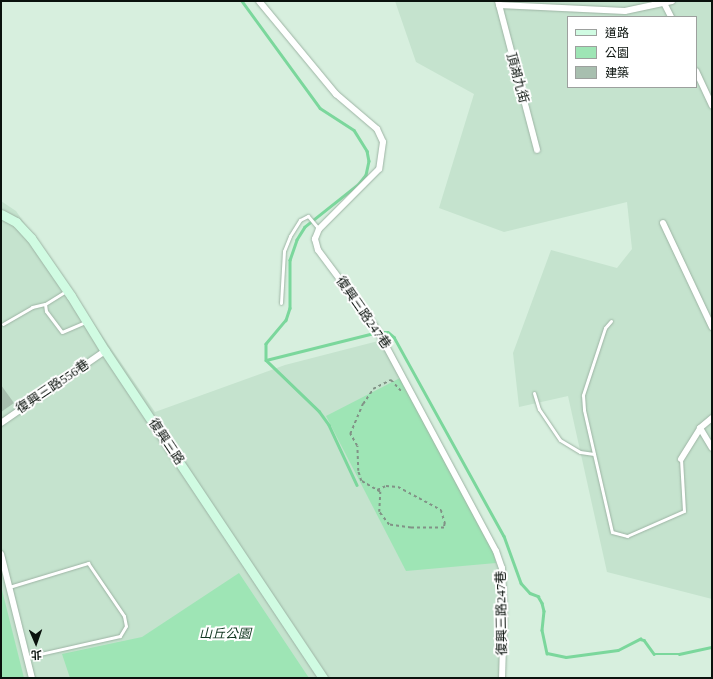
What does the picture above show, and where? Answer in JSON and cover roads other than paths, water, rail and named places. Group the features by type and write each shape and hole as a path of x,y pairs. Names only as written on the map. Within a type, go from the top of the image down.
{"street":[{"path":"259,1 336,94 377,129 383,142 379,169 319,229"},
{"name":"頂湖九街","path":"537,150 498,3 625,11 672,1"},
{"path":"664,3 670,16"},
{"path":"697,72 712,105"},
{"name":"復興三路","path":"1,214 16,222 31,238 68,291 105,352 323,678"},
{"path":"663,223 712,327"},
{"name":"復興三路247巷","path":"319,229 315,239 318,250 374,325 496,551 502,568 504,612 502,678"},
{"name":"復興三路556巷","path":"1,423 105,352"},
{"path":"680,459 700,428 712,418"},
{"path":"700,428 712,448"},
{"path":"1,554 32,678"}],"lane":[{"path":"281,303 284,251 300,220 308,216 319,229"},
{"path":"3,324 32,307 45,304 68,291"},
{"path":"45,304 46,311 62,332 87,321"},
{"path":"611,321 605,328 583,395 584,410 612,532 618,535 627,536 684,511 680,459"},
{"path":"534,393 539,409 560,440 580,452 594,454"},
{"path":"9,587 88,563 124,616 126,626 120,636 27,658"}],"waterway":[{"path":"242,1 320,108 354,130 367,151 369,161 366,175 359,184 305,227 297,240 290,260 290,308 286,320 266,344 266,360 319,411 329,425 357,485"},
{"path":"266,360 378,332 388,332 394,337 504,536 521,583 530,593 538,596 542,603 544,611 542,630 547,653 566,657 618,650 640,639 644,640 654,654 679,654 712,647"}],"park label":[{"name":"山丘公園","path":"225,634"}]}
